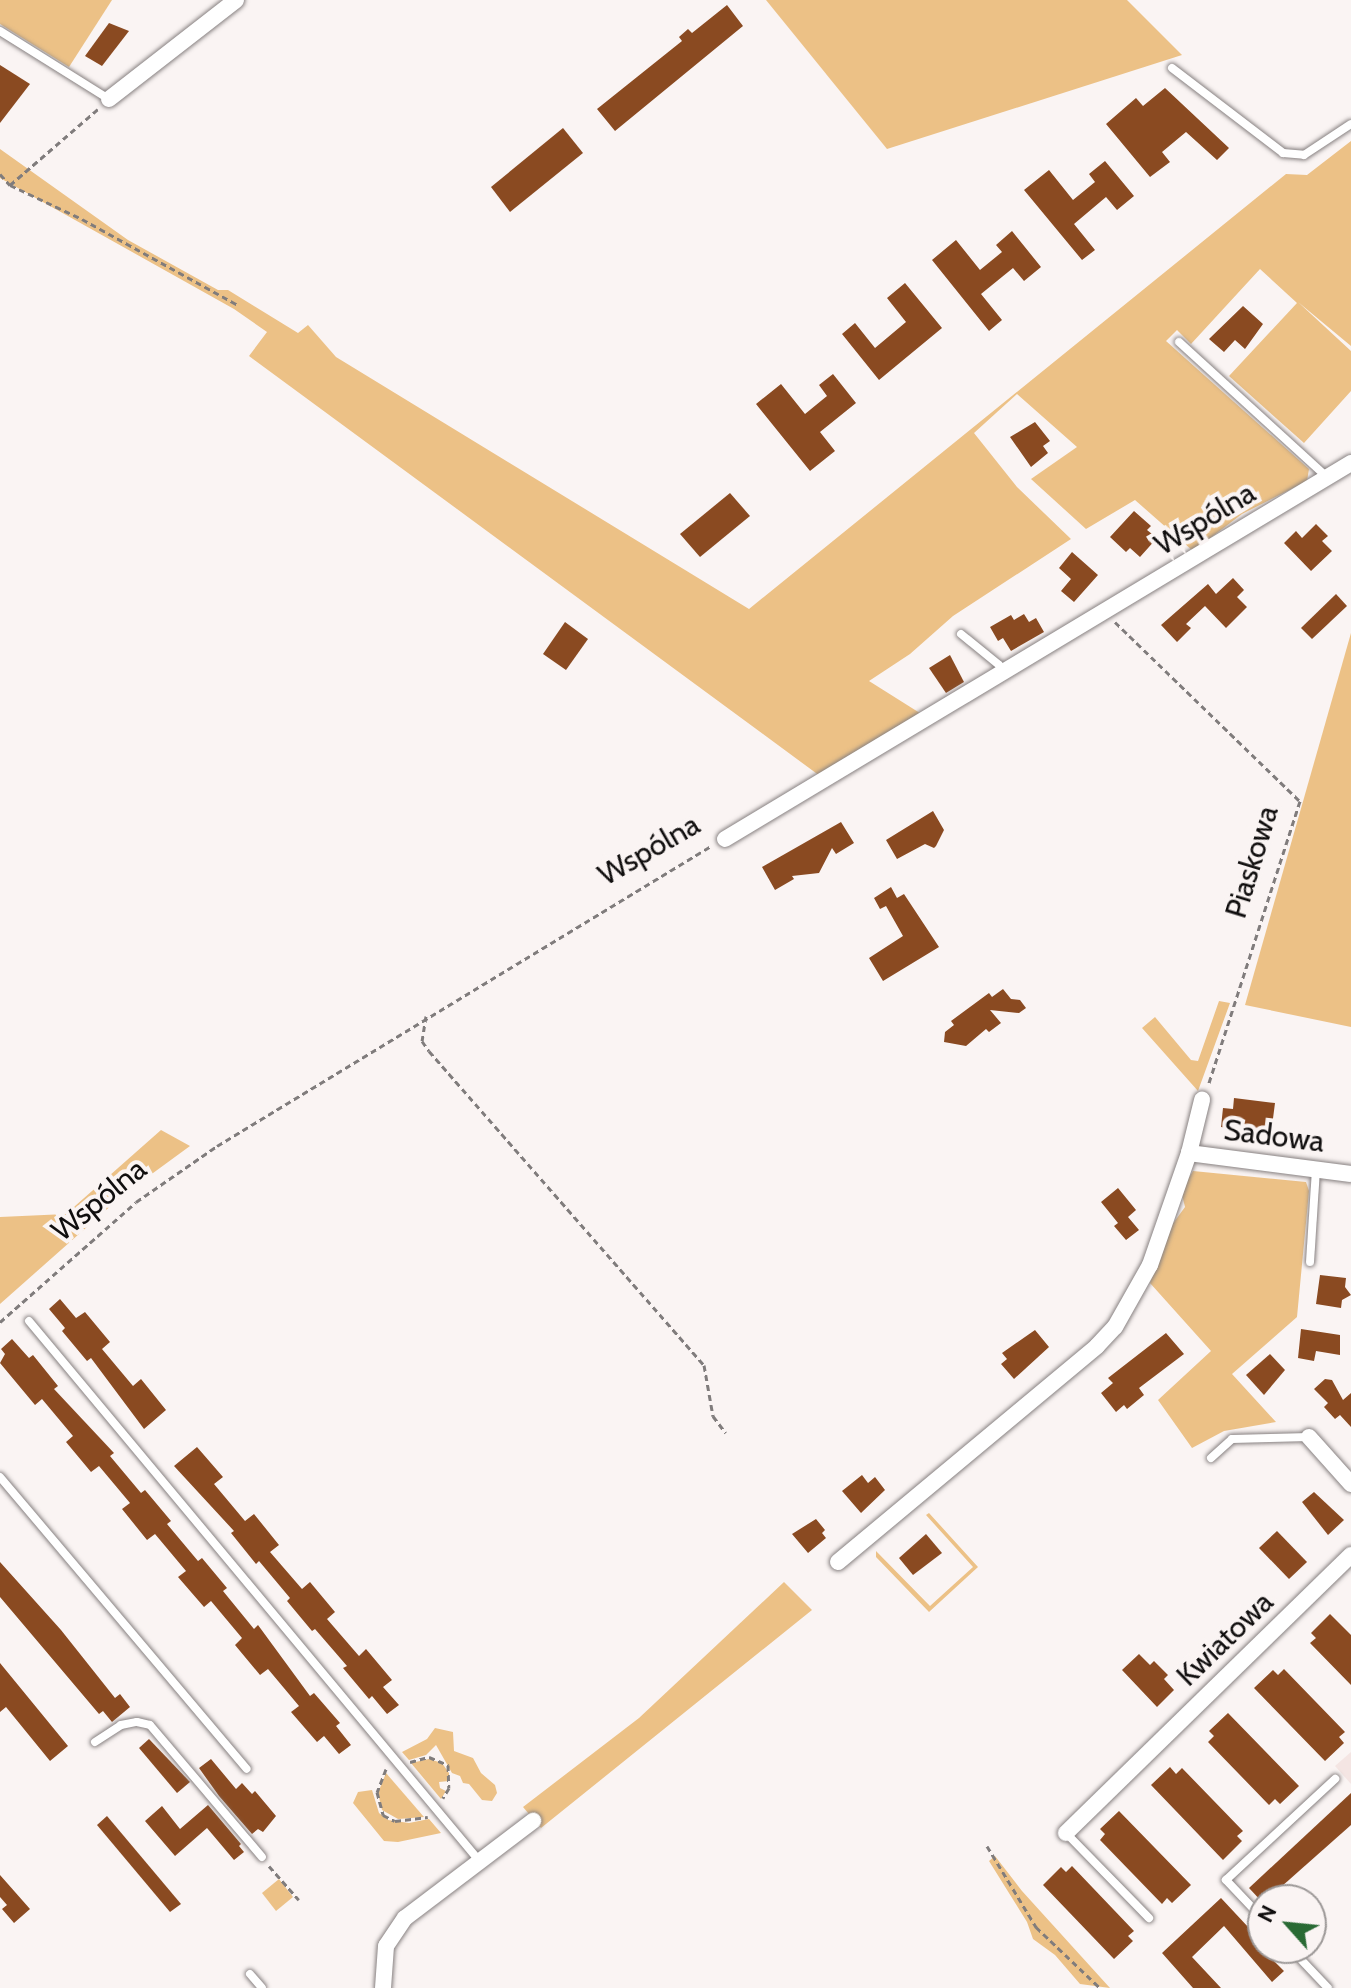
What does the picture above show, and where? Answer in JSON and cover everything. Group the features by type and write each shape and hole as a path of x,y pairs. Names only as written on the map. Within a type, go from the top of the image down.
{"street":[{"path":"109,99 236,0"},
{"name":"Wspólna","path":"725,839 1351,463"},
{"path":"838,1562 1097,1346 1115,1327 1145,1277 1189,1153 1202,1100"},
{"name":"Sadowa","path":"1189,1153 1351,1174"},
{"path":"1309,1437 1351,1484"},
{"name":"Kwiatowa","path":"1066,1833 1351,1555"},
{"path":"383,1988 386,1946 405,1918 481,1864 533,1821"}],"lane":[{"path":"0,31 109,99"},
{"path":"1172,68 1283,153 1304,155 1351,124"},
{"path":"1179,342 1328,477"},
{"path":"961,634 999,665 1004,673"},
{"path":"1310,1262 1317,1169"},
{"path":"29,1321 481,1864"},
{"path":"1211,1458 1232,1439 1309,1437"},
{"path":"0,1477 247,1769"},
{"path":"95,1742 121,1725 137,1722 150,1725 262,1857"},
{"path":"1247,1902 1226,1880 1335,1779"},
{"path":"1066,1833 1149,1918"},
{"path":"1305,1964 1328,1988"},
{"path":"250,1974 262,1988"}],"path":[{"path":"10,185 109,99"},
{"path":"0,174 10,185 82,219 238,305"},
{"name":"Piaskowa","path":"1105,612 1300,801 1202,1100"},
{"name":"Wspólna","path":"0,1322 136,1202 217,1146 674,866 725,839"},
{"path":"426,1016 422,1041 429,1051 704,1365 713,1416 726,1433"},
{"path":"11,1313 16,1320"},
{"path":"395,1759 385,1770 377,1792 383,1815 395,1821 412,1821 437,1809 449,1788 448,1765 429,1757 419,1758 403,1768"},
{"path":"987,1846 1036,1927 1100,1988"},
{"path":"262,1857 299,1900"}],"shaded area":[{"path":"0,0 112,0 69,67 0,24"},
{"path":"766,0 1127,0 1182,55 887,149"},
{"path":"1351,141 1351,346 1298,302 1351,351 1351,391 1304,443 1229,376 1297,303 1260,269 1191,344 1177,330 1166,341 1309,469 1307,481 1242,514 1193,551 1135,500 1086,529 1031,479 1077,447 1017,394 974,433 1017,487 1071,539 953,616 910,654 869,681 923,715 820,776 249,356 267,332 234,309 0,178 0,149 128,240 218,290 228,290 298,333 308,325 336,357 749,609 1286,174 1307,175"},
{"path":"1351,633 1351,1027 1245,1005"},
{"path":"1219,1001 1230,1003 1198,1091 1142,1028 1155,1017 1191,1060 1198,1061"},
{"path":"161,1130 190,1146 123,1195 0,1304 0,1217 66,1214"},
{"path":"1193,1171 1306,1182 1309,1191 1297,1317 1232,1374 1276,1422 1224,1431 1192,1448 1158,1400 1211,1351 1150,1283 1169,1229 1185,1207 1181,1191"},
{"path":"929,1513 978,1567 929,1612 876,1557 876,1551 930,1606 973,1567 926,1515"},
{"path":"784,1582 812,1610 541,1828 523,1807 639,1718"},
{"path":"435,1728 453,1732 454,1751 473,1758 481,1773 495,1785 497,1793 492,1801 482,1800 469,1784 463,1783 460,1776 452,1773 436,1745 426,1755 409,1760 402,1752 427,1739"},
{"path":"1351,1752 1351,1784 1335,1766"},
{"path":"429,1759 442,1763 449,1773 449,1781 439,1782 440,1788 446,1791 441,1799 411,1763"},
{"path":"386,1773 424,1817 398,1819 382,1810 378,1793"},
{"path":"372,1790 379,1813 388,1820 409,1823 429,1819 441,1833 398,1842 384,1841 353,1803 358,1792"},
{"path":"995,1856 1022,1891 1110,1988 1080,1984 1055,1955 1033,1939 1027,1922 989,1861"},
{"path":"279,1879 293,1897 276,1911 262,1893"}],"building":[{"path":"727,5 743,26 615,131 597,109 682,41 679,37 688,29 692,33"},
{"path":"109,23 129,31 102,66 85,56"},
{"path":"0,65 30,84 0,123"},
{"path":"1165,88 1229,148 1217,160 1186,132 1162,152 1170,162 1150,177 1106,124 1136,98 1143,106"},
{"path":"563,128 583,153 510,212 491,187"},
{"path":"1105,161 1134,196 1117,210 1106,197 1074,224 1095,250 1082,260 1024,190 1049,170 1073,200 1095,182 1089,174"},
{"path":"1012,231 1041,267 1024,281 1013,268 981,294 1002,320 989,331 932,260 956,240 980,270 1002,252 996,245"},
{"path":"905,283 942,328 879,380 842,334 855,323 875,348 906,322 887,298"},
{"path":"1243,306 1263,324 1245,349 1235,340 1224,352 1209,339"},
{"path":"833,374 856,403 820,432 835,451 810,471 756,404 781,384 805,414 827,396 819,385"},
{"path":"1035,422 1050,441 1043,446 1048,453 1031,467 1010,437"},
{"path":"730,493 750,516 700,557 680,534"},
{"path":"1134,511 1151,526 1147,530 1157,538 1140,557 1130,548 1126,552 1110,537"},
{"path":"1316,524 1328,536 1322,541 1332,551 1311,571 1284,543 1296,531 1302,538"},
{"path":"1072,552 1098,575 1074,602 1061,591 1071,579 1059,568"},
{"path":"1233,578 1244,590 1237,597 1247,607 1226,628 1205,606 1186,624 1191,628 1177,642 1161,625 1208,584 1216,594"},
{"path":"1336,594 1347,606 1312,639 1301,628"},
{"path":"1024,614 1029,622 1036,618 1044,632 1011,651 1003,638 998,641 990,627 1011,615 1014,620"},
{"path":"565,622 588,639 566,670 543,654"},
{"path":"950,655 964,682 946,693 929,668"},
{"path":"933,811 944,830 936,846 925,844 897,859 886,840"},
{"path":"841,822 854,843 836,854 832,848 819,873 792,876 794,879 775,890 762,867"},
{"path":"891,887 897,898 904,894 939,947 883,981 869,958 903,936 886,906 880,909 874,898"},
{"path":"1003,989 1011,999 1020,1000 1026,1008 1019,1013 990,1010 1001,1023 989,1032 986,1029 966,1046 944,1042 945,1032 954,1025 951,1021 989,993 992,997"},
{"path":"1234,1098 1275,1103 1271,1134 1221,1127 1223,1108 1233,1109"},
{"path":"1118,1188 1136,1210 1128,1217 1139,1230 1126,1240 1114,1226 1118,1223 1101,1202"},
{"path":"1320,1275 1346,1278 1345,1287 1351,1295 1342,1300 1341,1308 1316,1304"},
{"path":"60,1299 76,1318 85,1312 110,1342 102,1349 133,1386 141,1379 166,1410 144,1429 91,1358 87,1361 62,1331 65,1328 49,1309"},
{"path":"1301,1329 1340,1335 1340,1355 1316,1351 1314,1361 1298,1358"},
{"path":"1035,1330 1049,1347 1014,1379 1001,1364 1007,1359 1002,1353"},
{"path":"1166,1333 1184,1354 1139,1388 1144,1395 1127,1409 1124,1405 1116,1412 1101,1393 1113,1383 1108,1378"},
{"path":"12,1339 29,1358 33,1355 58,1386 54,1389 114,1453 110,1456 141,1493 145,1490 171,1521 167,1524 198,1561 202,1558 227,1588 223,1591 254,1629 258,1625 310,1696 314,1693 340,1723 336,1726 351,1745 339,1754 324,1736 317,1742 291,1712 299,1706 268,1669 260,1675 235,1645 242,1638 211,1601 204,1607 178,1577 186,1571 155,1534 147,1540 122,1509 130,1503 99,1466 91,1472 66,1442 73,1436 42,1399 35,1405 0,1363 5,1354 1,1349"},
{"path":"1270,1354 1285,1370 1264,1395 1246,1375"},
{"path":"1325,1379 1332,1380 1343,1400 1351,1393 1351,1427 1340,1415 1335,1419 1324,1407 1328,1403 1314,1389"},
{"path":"197,1447 223,1477 214,1484 245,1521 254,1514 279,1545 270,1552 302,1589 310,1582 335,1612 327,1619 359,1656 366,1649 392,1680 383,1687 399,1705 387,1714 372,1696 369,1699 343,1668 347,1666 315,1629 312,1631 287,1601 290,1598 231,1533 234,1531 174,1466"},
{"path":"862,1475 868,1483 875,1477 885,1490 861,1513 842,1491"},
{"path":"1314,1492 1344,1520 1328,1535 1302,1502"},
{"path":"816,1519 825,1530 822,1533 826,1538 808,1553 792,1534"},
{"path":"1277,1531 1307,1562 1289,1579 1259,1548"},
{"path":"926,1534 942,1553 913,1575 899,1558"},
{"path":"0,1562 61,1630 115,1698 120,1694 130,1707 112,1722 103,1711 99,1714 0,1597"},
{"path":"1330,1614 1351,1635 1351,1685 1310,1643 1316,1638 1311,1633"},
{"path":"1139,1654 1150,1665 1154,1661 1168,1675 1164,1679 1174,1690 1157,1707 1122,1670"},
{"path":"0,1663 68,1746 50,1761 6,1707 0,1712"},
{"path":"1284,1669 1345,1732 1339,1737 1344,1743 1325,1761 1254,1688 1273,1670 1278,1675"},
{"path":"1228,1713 1299,1786 1280,1804 1275,1799 1269,1805 1208,1742 1214,1736 1209,1731"},
{"path":"149,1739 190,1782 177,1793 139,1748"},
{"path":"211,1759 236,1789 242,1783 252,1794 255,1791 276,1816 263,1832 258,1829 252,1834 199,1768"},
{"path":"1170,1767 1176,1774 1182,1768 1243,1831 1237,1836 1242,1841 1223,1860 1151,1785"},
{"path":"1351,1793 1351,1825 1284,1884 1253,1884"},
{"path":"208,1805 241,1844 239,1846 244,1852 234,1860 207,1828 175,1856 145,1821 162,1806 180,1829"},
{"path":"1119,1811 1191,1885 1172,1903 1167,1898 1162,1904 1100,1840 1105,1834 1100,1829"},
{"path":"107,1816 181,1904 170,1912 97,1825"},
{"path":"1072,1866 1134,1931 1128,1936 1133,1941 1114,1959 1043,1885 1061,1867 1066,1872"},
{"path":"0,1875 30,1909 14,1923 2,1909 7,1905 0,1897"},
{"path":"1221,1898 1247,1926 1247,1953 1224,1926 1192,1957 1221,1988 1193,1988 1162,1953"},
{"path":"1257,1964 1277,1964 1284,1971 1272,1982"}]}
